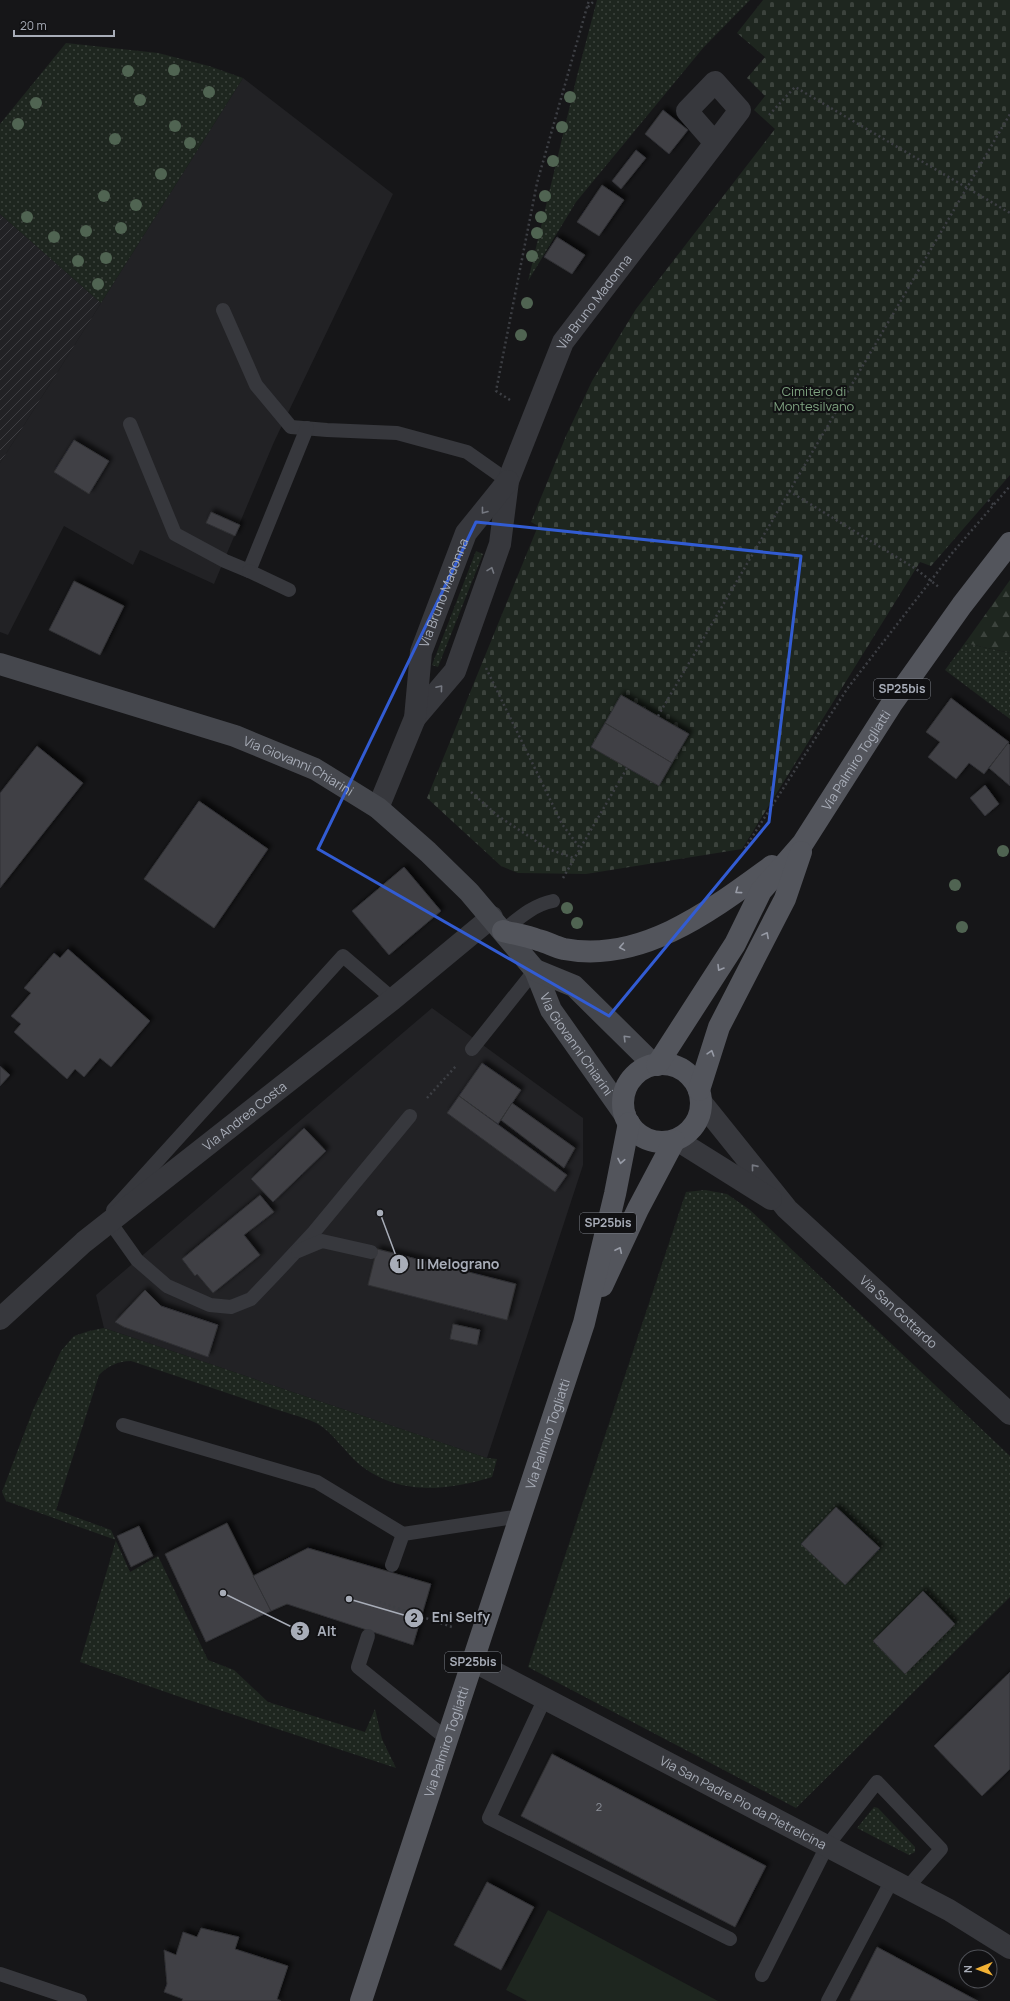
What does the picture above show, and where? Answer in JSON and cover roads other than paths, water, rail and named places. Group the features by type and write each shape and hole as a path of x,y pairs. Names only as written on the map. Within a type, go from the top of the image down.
{"main road":[{"name":"Via Palmiro Togliatti","path":"655,1065 726,957 762,891 803,843 891,705 962,605 1010,543"},
{"name":"Via Giovanni Chiarini","path":"0,664 235,736 315,769 378,808 433,857 498,924 535,970 551,1010 627,1119"},
{"name":"Via Palmiro Togliatti","path":"700,1096 719,1027 786,899 803,843"},
{"path":"498,924 563,949 579,950 623,947 644,942 668,934 710,910 803,843"},
{"name":"Via Giovanni Chiarini","path":"535,970 574,986 655,1065"},
{"path":"668,1064 678,1067 694,1080 700,1096 700,1114 695,1125 675,1140 661,1142 640,1136 627,1119 623,1106 626,1088 637,1073 655,1065 668,1064"},
{"name":"Via Palmiro Togliatti","path":"361,2001 584,1323 615,1194 627,1119"},
{"name":"Via Palmiro Togliatti","path":"584,1323 638,1209 675,1140"}],"street":[{"name":"Via Bruno Madonna","path":"415,718 455,671 500,544 508,481 563,342 715,143"},
{"name":"Via Bruno Madonna","path":"378,808 415,718 421,652 466,533 508,481"},
{"name":"Via Andrea Costa","path":"0,1319 84,1242 393,999 498,924"},
{"name":"Via San Gottardo","path":"700,1096 787,1209 1010,1414"},
{"name":"Via San Gottardo","path":"675,1140 787,1209"},
{"name":"Via San Padre Pio da Pietrelcina","path":"473,1661 949,1910 1010,1948"}],"lane":[{"path":"223,310 256,385 291,426 397,433 467,452 508,481"},
{"path":"130,424 175,534 226,561 289,590"},
{"path":"250,571 307,428"},
{"path":"498,924 541,904 553,901"},
{"path":"84,1242 343,956 393,999"},
{"path":"472,1049 535,970"},
{"path":"110,1222 137,1260 167,1286 210,1304 231,1307 251,1299 296,1251 410,1116"},
{"path":"296,1251 322,1242 371,1252"},
{"path":"123,1425 317,1482 403,1534 521,1516"},
{"path":"392,1565 403,1534"},
{"path":"368,1636 358,1667 447,1739"},
{"path":"544,1698 489,1818 730,1939"},
{"path":"762,1975 827,1846 877,1782 941,1849 900,1884 828,2001"},
{"path":"0,1974 80,2001"}],"place":[{"name":"Il Melograno","path":"380,1213"},
{"name":"Alt","path":"223,1593"},
{"name":"Eni Selfy","path":"349,1599"}],"park label":[{"name":"Cimitero di Montesilvano","path":"814,398"}]}
